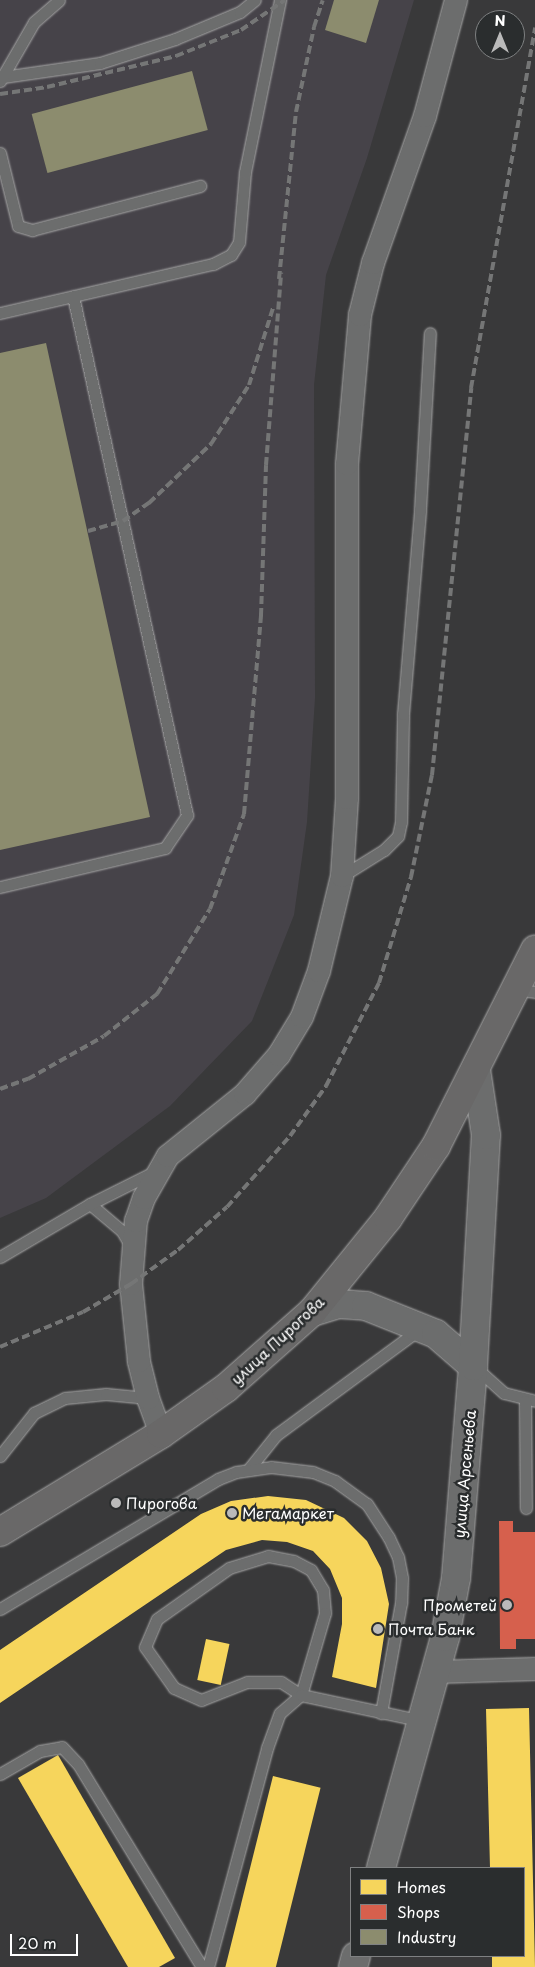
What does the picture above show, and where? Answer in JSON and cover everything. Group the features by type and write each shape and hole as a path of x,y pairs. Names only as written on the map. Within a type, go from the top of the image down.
{"main road":[{"name":"улица Пирогова","path":"0,1532 161,1434 226,1388 312,1312 388,1218 436,1146 476,1070 529,988 535,950"},
{"name":"улица Арсеньева","path":"381,1867 436,1672 456,1578 473,1366 486,1134 476,1070"},
{"path":"312,1312 339,1304 366,1306 436,1334 473,1366"}],"street":[{"path":"161,1434 148,1398 139,1361 131,1284 136,1221 158,1170 168,1156 245,1094 279,1055 302,1017 319,971 342,876 347,798 347,464 359,325 373,263 425,116 456,0"},
{"path":"436,1672 535,1669"}],"lane":[{"path":"2,79 12,57 34,22 59,0"},
{"path":"2,79 100,63 183,36 240,12 255,0"},
{"path":"0,313 212,264 231,255 239,242 245,172 280,0"},
{"path":"0,152 18,226 32,230 200,186"},
{"path":"0,886 165,848 187,815 74,296"},
{"path":"342,876 384,850 398,836 402,822 403,714 420,510 430,333"},
{"path":"0,1257 90,1204 158,1170"},
{"path":"90,1204 122,1231 133,1249"},
{"path":"248,1470 276,1436 421,1328"},
{"path":"473,1366 504,1393 530,1401 526,1508"},
{"path":"0,1456 34,1413 65,1398 106,1394 148,1398"},
{"path":"0,1609 218,1479 248,1470 292,1468 313,1472 335,1481 367,1504 389,1538 402,1578 402,1603 381,1712"},
{"path":"208,1967 267,1748 280,1713 301,1695 326,1613 323,1590 311,1570 294,1561 268,1556 229,1568 157,1620 145,1647 174,1688 201,1700 222,1689 262,1681 281,1682 301,1695 422,1721"},
{"path":"0,1774 40,1751 62,1747 78,1764 202,1967"}],"shaded area":[{"path":"0,0 414,0 367,158 326,275 314,385 315,698 307,822 294,915 252,1021 170,1106 46,1198 0,1218"}],"building: Homes":[{"path":"268,1496 306,1500 344,1518 367,1541 381,1568 389,1604 376,1688 332,1677 342,1624 342,1598 330,1569 313,1551 287,1542 262,1540 226,1550 0,1703 0,1650 201,1514 231,1501"},
{"path":"206,1639 229,1644 221,1685 197,1680"},
{"path":"529,1708 535,1967 492,1967 492,1957 525,1957 525,1867 490,1867 486,1709"},
{"path":"58,1755 175,1958 159,1967 128,1967 18,1778"},
{"path":"273,1776 321,1788 276,1967 225,1967"}],"building: Shops":[{"path":"499,1521 513,1521 513,1532 535,1532 535,1639 516,1639 516,1649 500,1649"}],"building: Industry":[{"path":"334,0 379,0 366,43 325,30"},
{"path":"192,71 208,130 47,173 32,114"},
{"path":"46,343 150,817 0,850 0,353"}],"railway":[{"path":"0,94 47,87 176,56 241,30 285,0"},
{"path":"279,279 296,112 314,27 323,0"},
{"path":"0,1347 83,1312 131,1284 178,1250 227,1207 290,1136 326,1086 379,983 411,877 432,775 471,388 535,28"},
{"path":"0,1089 28,1079 104,1036 157,994 210,909 244,814 261,616 266,465 281,273"},
{"path":"88,531 123,521 149,503 211,444 249,385 273,308"}],"place":[{"name":"Пирогова","path":"116,1503"},
{"name":"Мегамаркет","path":"232,1513"},
{"name":"Прометей","path":"507,1605"},
{"name":"Почта Банк","path":"378,1629"}]}
